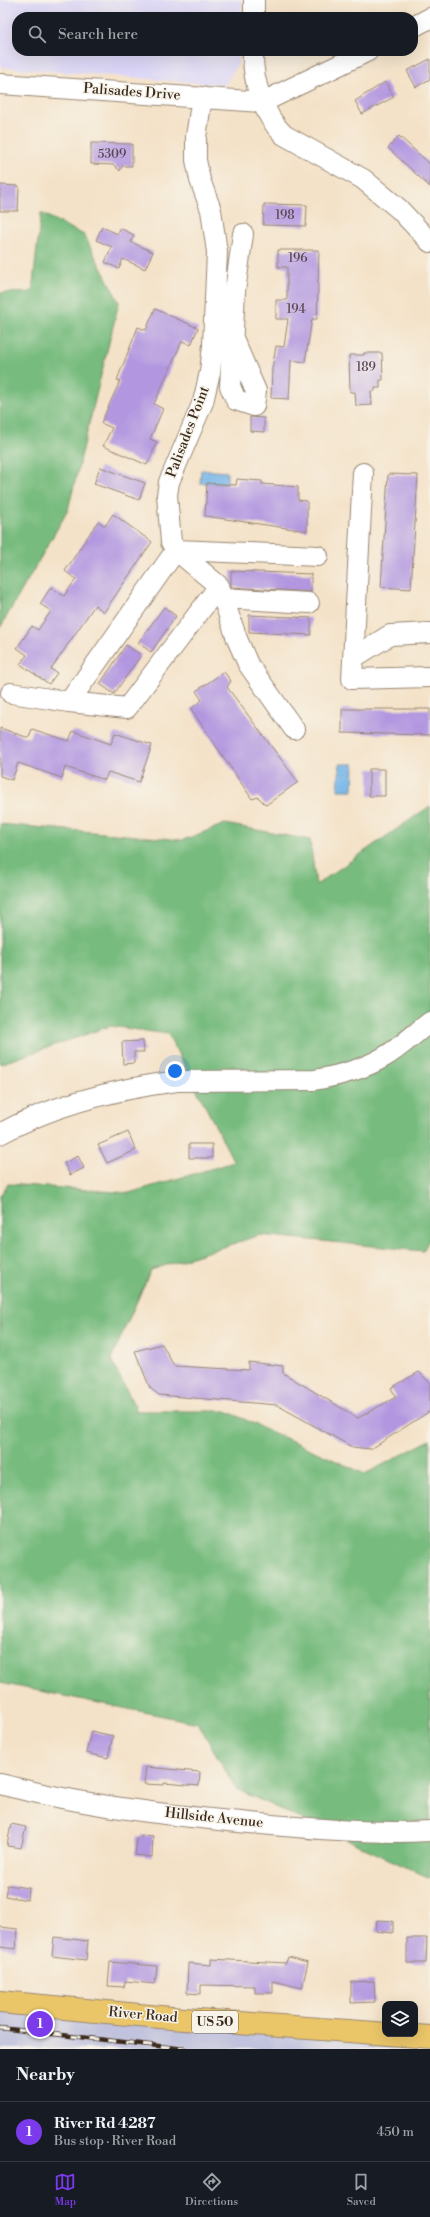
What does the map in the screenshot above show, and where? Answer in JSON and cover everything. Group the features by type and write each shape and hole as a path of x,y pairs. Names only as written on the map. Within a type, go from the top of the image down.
{"main road":[{"name":"River Road","path":"0,2002 171,2018 430,2037"}],"street":[{"path":"254,0 254,12"},
{"path":"418,24 430,18"},
{"path":"253,56 252,71 263,102 274,126 284,136 363,179 399,209 430,242"},
{"path":"263,102 358,56"},
{"name":"Palisades Drive","path":"0,84 263,102"},
{"name":"Palisades Point","path":"202,97 196,137 196,160 200,180 213,220 217,252 210,372 203,402 169,482 167,495 169,531 176,550 221,592"},
{"path":"232,336 235,291 243,234"},
{"path":"216,289 235,291"},
{"path":"363,473 352,679 430,677"},
{"path":"69,702 176,550 318,556"},
{"path":"221,592 309,603"},
{"path":"11,693 69,702 127,708 221,592"},
{"path":"221,592 237,639 248,664 294,729"},
{"path":"353,658 390,636 430,633"},
{"path":"0,1134 42,1114 80,1101 158,1084 177,1081 314,1080 334,1077 353,1072 384,1057 430,1022"},
{"name":"Hillside Avenue","path":"0,1784 34,1793 218,1820 310,1828 402,1833 430,1832"}],"shaded area":[{"path":"0,0 242,0 241,12 12,12 12,56 239,56 238,63 225,85 0,67"},
{"path":"0,2002 382,2033 382,2037 430,2037 430,2049 0,2049"}],"green space":[{"path":"41,213 84,235 119,302 68,510 0,628 0,293 32,292"},
{"path":"430,806 430,1238 423,1251 260,1235 151,1270 111,1359 137,1411 226,1411 365,1474 430,1440 430,1878 236,1789 198,1723 0,1683 0,1196 8,1184 129,1193 234,1162 168,1034 110,1026 0,1064 0,824 183,840 225,824 310,840 316,885"}],"water":[{"path":"201,470 227,472 227,484 200,483"},
{"path":"340,764 354,764 353,790 338,790"}],"building":[{"path":"430,59 430,79 416,87 407,71"},
{"path":"385,82 394,97 362,114 355,101"},
{"path":"399,136 430,164 430,187 388,148"},
{"path":"91,143 132,144 132,166 122,166 120,171 114,165 91,164"},
{"path":"0,185 19,186 18,211 0,211"},
{"path":"264,204 307,205 306,226 263,225"},
{"path":"102,227 118,234 120,228 134,235 131,242 153,252 145,269 123,259 119,269 105,262 112,247 96,240"},
{"path":"278,250 319,250 317,319 312,319 305,362 291,360 289,399 271,398 272,369 276,346 284,347 288,319 276,319 276,300 287,300 287,267 278,267"},
{"path":"155,309 198,328 191,345 182,341 154,404 163,409 150,439 157,442 147,465 103,446 112,428 101,423 120,381 117,380 138,327 146,330"},
{"path":"364,353 382,353 383,380 380,380 380,388 375,388 375,391 371,391 372,405 356,406 355,392 350,392 349,355 364,355"},
{"path":"250,417 264,418 264,432 250,431"},
{"path":"100,467 145,483 139,500 94,484"},
{"path":"388,474 418,475 411,589 381,587"},
{"path":"237,479 262,481 262,484 298,487 298,500 307,501 307,531 205,516 207,483 236,485"},
{"path":"113,514 152,542 104,612 95,605 51,669 57,673 49,684 20,664 27,655 17,648 32,626 38,630 51,611 40,604 51,587 64,596 76,579 65,571 98,521 105,526"},
{"path":"231,571 311,574 311,592 231,587"},
{"path":"164,607 176,616 151,652 138,643"},
{"path":"249,615 311,618 311,635 249,632"},
{"path":"126,645 141,655 114,694 100,684"},
{"path":"224,672 231,681 227,687 298,782 266,805 258,797 252,799 191,709 202,700 196,691"},
{"path":"342,709 430,709 430,735 342,733"},
{"path":"0,728 29,738 32,729 69,741 73,731 111,744 115,733 152,745 139,782 108,772 105,780 65,767 62,778 18,763 12,780 0,776"},
{"path":"369,769 385,769 385,796 369,796"},
{"path":"143,1041 144,1052 134,1052 134,1063 123,1064 122,1042"},
{"path":"128,1132 136,1150 107,1163 98,1145"},
{"path":"189,1144 212,1144 212,1158 189,1158"},
{"path":"78,1156 84,1168 70,1175 64,1163"},
{"path":"162,1344 174,1366 249,1370 249,1362 283,1366 283,1373 358,1418 396,1397 391,1388 419,1372 430,1383 430,1411 371,1449 352,1447 277,1405 159,1395 150,1388 135,1351"},
{"path":"91,1731 113,1736 108,1758 86,1753"},
{"path":"146,1767 200,1772 199,1786 164,1783 164,1785 144,1784"},
{"path":"11,1824 26,1827 21,1848 7,1846"},
{"path":"141,1835 153,1836 152,1857 135,1855 137,1837 141,1838"},
{"path":"7,1885 29,1888 28,1900 5,1896"},
{"path":"377,1920 393,1921 393,1933 376,1931"},
{"path":"0,1927 18,1929 16,1949 0,1947"},
{"path":"54,1937 88,1941 86,1960 52,1956"},
{"path":"407,1938 427,1938 426,1963 407,1963"},
{"path":"288,1957 308,1962 302,1988 273,1981 273,1993 255,1993 255,1986 201,1985 201,1994 187,1993 188,1963 211,1965 211,1959 286,1963"},
{"path":"110,1962 157,1966 155,1984 125,1981 124,1987 108,1986"},
{"path":"374,1981 375,2002 351,2003 351,1982"}],"railway":[{"path":"0,2028 185,2049"}],"place":[{"name":"River Rd 4287","path":"40,2024"}]}
